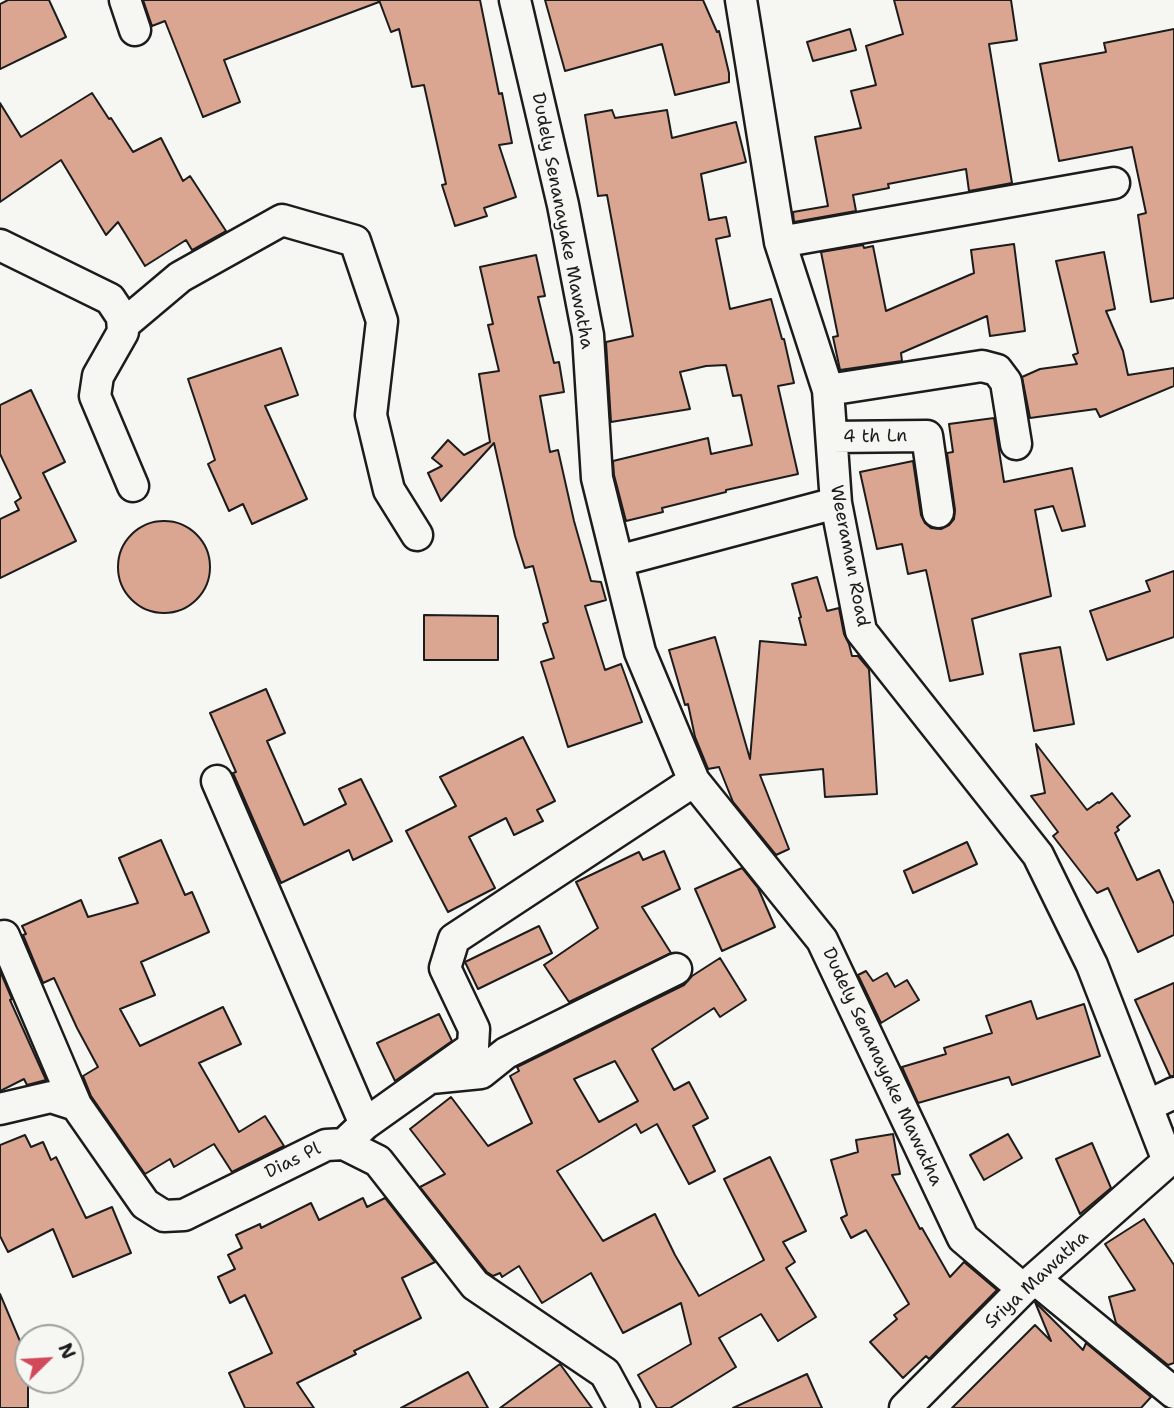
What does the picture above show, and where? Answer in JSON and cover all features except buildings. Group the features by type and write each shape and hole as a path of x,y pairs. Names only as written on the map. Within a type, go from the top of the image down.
{"street":[{"path":"125,0 135,30"},
{"name":"Dudely Senanayake Mawatha","path":"515,0 563,205 588,335 597,478 640,652 694,781 822,940 963,1238 1174,1393"},
{"name":"Weeraman Road","path":"741,0 780,242 828,390 836,503 861,631 1038,855 1092,965 1147,1106 1171,1159"},
{"path":"780,242 1114,183"},
{"path":"122,325 180,277 282,220 355,241 382,321 371,415 389,490 417,535"},
{"path":"0,245 110,299 122,317 123,332 98,376 95,396 133,486"},
{"path":"828,390 982,366 997,370 1006,382 1016,444"},
{"name":"4 th Ln","path":"831,437 926,436 938,512"},
{"path":"618,561 836,503"},
{"path":"217,781 355,1134 473,1047 474,1029 445,968 454,939 694,781"},
{"name":"Dias Pl","path":"4,936 76,1105 145,1204 164,1216 184,1215 326,1145 355,1134 475,1284 605,1373 624,1408"},
{"path":"430,1078 481,1073 506,1053 676,969"},
{"path":"1147,1106 1174,1093"},
{"path":"0,1109 51,1097 76,1105"},
{"name":"Sriya Mawatha","path":"905,1408 1029,1284 1171,1159"}]}
